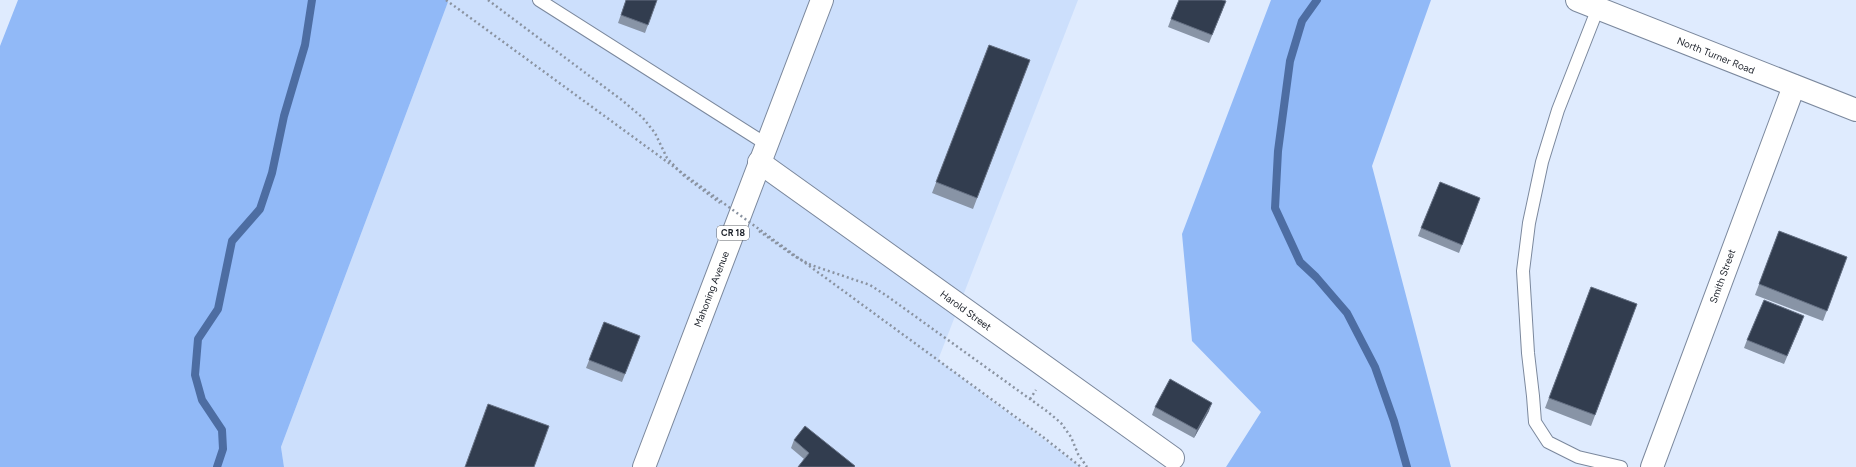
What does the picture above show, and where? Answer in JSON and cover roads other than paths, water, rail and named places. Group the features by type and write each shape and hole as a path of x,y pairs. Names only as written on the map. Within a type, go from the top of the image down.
{"street":[{"name":"Mahoning Avenue","path":"644,467 822,0"},
{"name":"North Turner Road","path":"1592,4 1856,110"},
{"name":"Smith Street","path":"1652,467 1794,86"},
{"name":"Harold Street","path":"763,153 1173,458"}],"lane":[{"path":"539,0 763,153"},
{"path":"1592,4 1542,162 1529,223 1523,271 1528,353 1535,422 1548,442 1578,457 1621,467"}],"waterway":[{"path":"217,467 223,449 222,430 202,400 195,375 198,339 218,309 232,241 260,209 272,173 284,116 305,45 312,0"},
{"path":"1317,0 1302,21 1290,61 1278,151 1275,208 1300,262 1316,277 1347,313 1375,367 1394,421 1407,467"}]}
